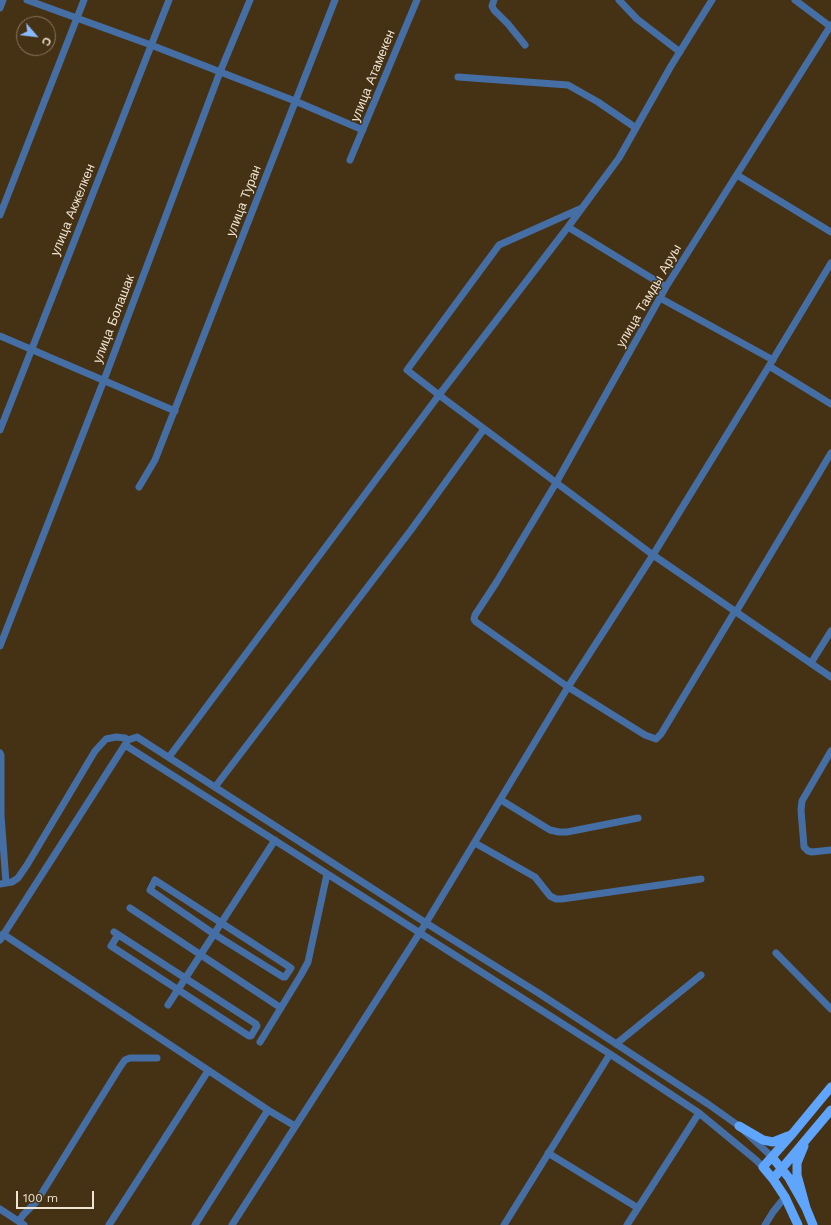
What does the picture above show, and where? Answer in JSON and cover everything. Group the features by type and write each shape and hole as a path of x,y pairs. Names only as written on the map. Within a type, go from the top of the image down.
{"main road":[{"path":"798,1225 785,1197 773,1179 762,1167 831,1088"},
{"path":"773,1179 831,1110"},
{"path":"739,1126 763,1140 773,1142 793,1133"},
{"path":"806,1208 797,1175 797,1163 800,1154 812,1133"},
{"path":"772,1157 782,1168 806,1208 814,1225"}],"street":[{"path":"0,8 3,0"},
{"path":"27,0 151,45 295,101 363,130"},
{"path":"0,215 84,0"},
{"name":"улица Акжелкен","path":"0,430 169,0"},
{"name":"улица Болашак","path":"0,646 104,380 220,72 250,0"},
{"name":"улица Туран","path":"138,487 155,460 175,411 334,0"},
{"name":"улица Атамекен","path":"350,160 417,0"},
{"path":"494,0 492,6 494,10 525,45"},
{"path":"619,0 637,19 680,52"},
{"path":"169,757 439,395 620,158 680,52 712,0"},
{"path":"795,0 831,26"},
{"name":"улица Тамды Аруы","path":"736,611 661,734 656,739 645,735 568,688 476,622 474,619 475,615 556,483 666,287 831,26"},
{"path":"458,77 568,85 598,102 636,128"},
{"path":"737,174 831,232"},
{"path":"582,208 499,245 407,370 653,555 831,677"},
{"path":"568,227 666,287"},
{"path":"232,1225 420,934 568,688 653,555 831,263"},
{"path":"660,298 771,363 831,404"},
{"path":"0,336 175,411"},
{"path":"215,787 411,530 484,429"},
{"path":"736,611 831,454"},
{"path":"811,663 831,631"},
{"path":"0,752 3,884 12,882 18,878 27,866 95,751 106,739 116,737 124,738 127,742 327,874 610,1054 699,1113 756,1160 762,1167"},
{"path":"295,1126 2,937 127,742 137,737 708,1104 739,1126 772,1157"},
{"path":"831,752 802,801 801,810 804,847 808,851 812,852 831,850"},
{"path":"501,800 550,830 560,832 567,832 638,818"},
{"path":"168,1005 275,840"},
{"path":"475,843 535,877 550,896 556,899 701,879"},
{"path":"260,1042 308,962 327,874"},
{"path":"156,880 291,969 285,977 283,977 214,934 150,888 156,880"},
{"path":"130,908 281,1008"},
{"path":"417,916 428,916 433,912"},
{"path":"433,912 433,920 437,930"},
{"path":"116,933 186,978 256,1024 257,1026 251,1036 111,946 116,933"},
{"path":"776,953 831,1009"},
{"path":"616,1044 702,975"},
{"path":"504,1225 610,1054"},
{"path":"0,1209 22,1223 23,1215 37,1201 125,1060 130,1058 157,1058"},
{"path":"109,1225 208,1071"},
{"path":"195,1225 268,1110"},
{"path":"627,1225 699,1113"},
{"path":"548,1153 638,1208"},
{"path":"765,1225 785,1197"}]}
